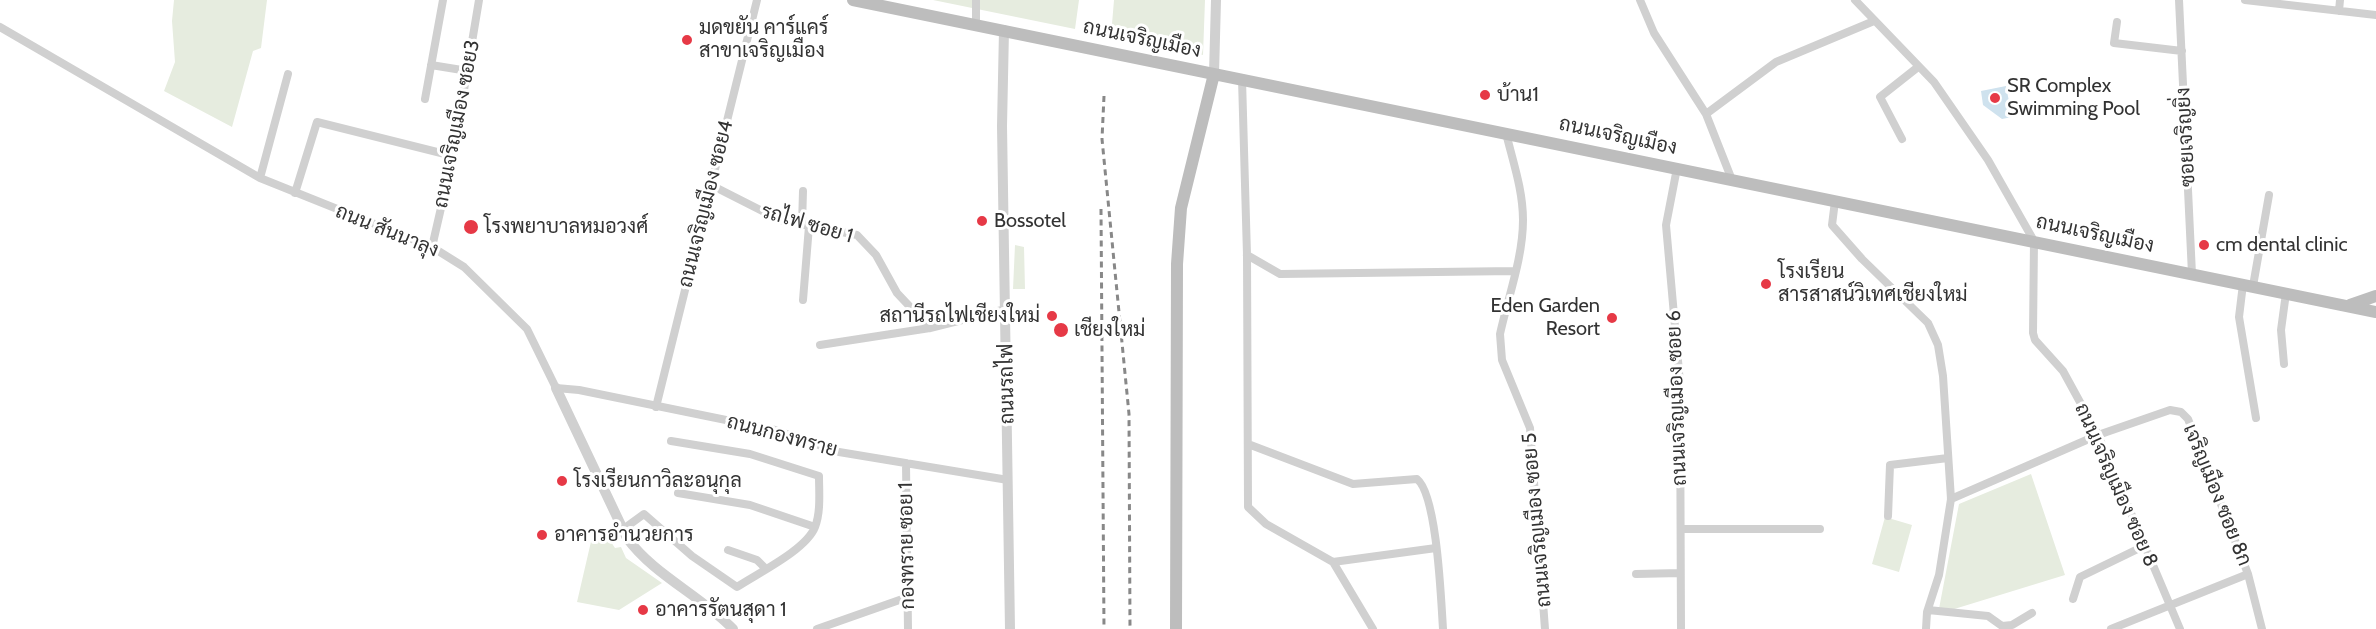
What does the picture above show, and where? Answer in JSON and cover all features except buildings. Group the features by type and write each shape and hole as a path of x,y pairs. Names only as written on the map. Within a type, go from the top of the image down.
{"main road":[{"name":"ถนนเจริญเมือง","path":"853,0 2248,285 2349,306 2376,314"},
{"path":"1192,68 1209,93"},
{"path":"1176,629 1178,253 1181,208 1214,74"},
{"path":"1209,93 1240,79"},
{"path":"2349,306 2376,296"}],"street":[{"path":"425,99 443,0"},
{"name":"ถนนเจริญเมือง ซอย3","path":"432,247 453,156 479,0"},
{"name":"ถนนเจริญเมือง ซอย4","path":"656,407 757,0"},
{"path":"976,0 976,25"},
{"path":"1214,74 1216,0"},
{"path":"1640,0 1654,33 1706,114 1732,180"},
{"path":"1855,0 1934,82 1988,160 2034,241"},
{"name":"ซอยเจริญยิ่ง","path":"2179,0 2192,274"},
{"path":"2245,0 2376,15"},
{"path":"2339,11 2340,0"},
{"path":"1706,114 1776,62 1874,21"},
{"path":"2117,22 2114,43 2182,51"},
{"name":"ถนน สันนาลุง","path":"0,27 260,178 432,247 464,267 527,329 622,530 640,555 705,603 733,629"},
{"name":"ถนนรถไฟ","path":"1004,30 1002,137 1010,629"},
{"path":"431,65 468,71"},
{"path":"1902,139 1880,97 1918,67"},
{"path":"260,178 288,74"},
{"path":"1240,79 1247,255 1248,507 1266,524 1333,562 1373,629"},
{"path":"295,193 317,122 453,156"},
{"name":"ถนนเจริญเมือง ซอย 5","path":"1506,133 1522,206 1522,237 1500,334 1500,348 1506,370 1530,428 1545,629"},
{"name":"ถนนเจริญเมือง ซอย 6","path":"1677,168 1666,225 1679,354 1682,464 1681,629"},
{"name":"รถไฟ ซอย 1","path":"711,185 759,211 805,225 857,235 867,243 897,293 930,328"},
{"path":"802,300 805,225 803,191"},
{"path":"2256,418 2239,317 2269,195"},
{"path":"1835,201 1832,225 1867,264 1928,323 1938,345 1943,376 1951,499 1939,575 1928,610 1926,629"},
{"name":"ถนนเจริญเมือง ซอย 8","path":"2034,241 2033,333 2035,340 2063,371 2098,435 2180,629"},
{"path":"1247,255 1280,274 1515,271"},
{"path":"2284,364 2281,330 2286,293"},
{"path":"820,345 930,328 1006,309"},
{"name":"ถนนกองทราย","path":"556,388 579,390 775,430 839,452 1008,480"},
{"name":"เจริญเมือง ซอย 8ก","path":"2098,435 2170,410 2181,412 2188,419 2248,574 2262,629"},
{"path":"1951,499 2098,435"},
{"path":"622,530 644,514 692,556 737,587 802,544 815,526 819,500 819,476 750,454 671,441"},
{"path":"1248,444 1353,484 1417,478 1423,484 1434,526 1443,629"},
{"path":"1888,516 1890,465 1948,458"},
{"name":"กองทราย ซอย 1","path":"906,463 908,629"},
{"path":"678,493 750,505 815,526"},
{"path":"1681,529 1820,529"},
{"path":"2073,599 2080,577 2144,546"},
{"path":"1333,562 1436,548"},
{"path":"728,550 757,561 765,568"},
{"path":"1636,574 1680,573"},
{"path":"2111,629 2248,574"},
{"path":"817,629 908,597"},
{"path":"1928,610 1988,616 2002,626 2012,625 2032,613"}],"shaded area":[{"path":"174,0 267,0 261,48 253,51 232,127 164,91 175,62 172,21"},
{"path":"933,0 1079,0 1075,29"},
{"path":"1114,0 1205,0 1203,55 1111,36"},
{"path":"1015,245 1024,247 1025,289 1013,289"},
{"path":"2031,474 2065,575 1938,614 1959,504"},
{"path":"1885,517 1912,525 1899,572 1872,564"},
{"path":"593,533 607,536 615,548 621,547 626,558 662,583 619,610 577,602"}],"water":[{"name":"SR Complex Swimming Pool","path":"2006,86 2012,117 2002,119 1983,105 1981,91"}],"railway":[{"path":"1104,96 1102,139 1129,414 1130,629"},
{"path":"1101,209 1104,629"}],"place":[{"name":"มดขยัน คาร์แคร์ สาขาเจริญเมือง","path":"687,40"},
{"name":"บ้าน1","path":"1485,95"},
{"name":"SR Complex Swimming Pool","path":"1995,98"},
{"name":"Bossotel","path":"982,221"},
{"name":"โรงพยาบาลหมอวงศ์","path":"471,227"},
{"name":"cm dental clinic","path":"2204,245"},
{"name":"โรงเรียน สารสาสน์วิเทศเชียงใหม่","path":"1766,284"},
{"name":"สถานีรถไฟเชียงใหม่","path":"1052,316"},
{"name":"Eden Garden Resort","path":"1612,318"},
{"name":"เชียงใหม่","path":"1061,330"},
{"name":"โรงเรียนกาวิละอนุกุล","path":"562,481"},
{"name":"อาคารอำนวยการ","path":"542,535"},
{"name":"อาคารรัตนสุดา 1","path":"643,610"}]}
